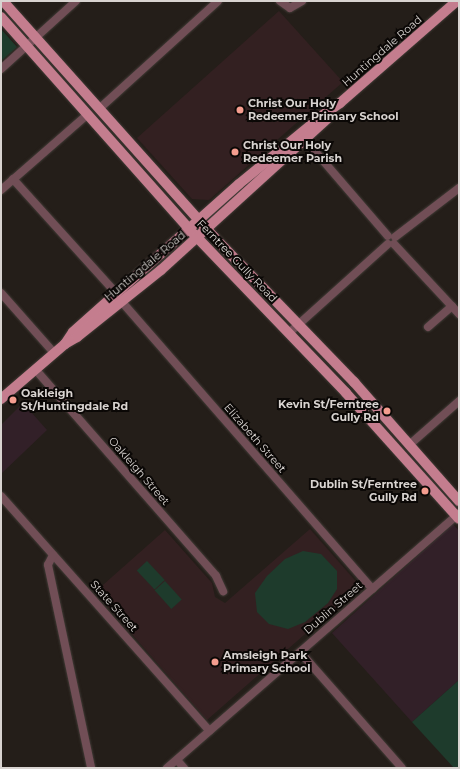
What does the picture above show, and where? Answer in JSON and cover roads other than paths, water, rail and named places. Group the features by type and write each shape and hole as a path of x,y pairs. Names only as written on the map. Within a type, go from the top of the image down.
{"main road":[{"name":"Ferntree Gully Road","path":"3,1 199,220 354,382 459,501"},
{"name":"Huntingdale Road","path":"1,399 65,344 73,332 197,238 302,137 457,1"},
{"name":"Ferntree Gully Road","path":"1,17 197,238 289,333 458,516"},
{"name":"Huntingdale Road","path":"119,298 199,220 302,137"}],"street":[{"path":"1,69 76,1"},
{"path":"100,108 218,1"},
{"path":"280,1 288,8 302,1"},
{"path":"1,190 87,115"},
{"path":"302,137 391,240 459,314"},
{"name":"Elizabeth Street","path":"13,179 119,298 372,589"},
{"path":"289,333 391,240 459,188"},
{"path":"1,294 54,353"},
{"path":"428,327 452,306"},
{"name":"Oakleigh Street","path":"35,369 216,576 223,591"},
{"path":"409,445 459,401"},
{"name":"State Street","path":"1,496 210,730"},
{"name":"Dublin Street","path":"167,768 458,516"},
{"path":"53,555 48,565 91,768"},
{"path":"300,652 402,768"},
{"path":"177,760 184,768"}],"place":[{"name":"Christ Our Holy Redeemer Primary School","path":"240,110"},
{"name":"Christ Our Holy Redeemer Parish","path":"235,152"},
{"name":"Oakleigh St/Huntingdale Rd","path":"13,400"},
{"name":"Kevin St/Ferntree Gully Rd","path":"387,411"},
{"name":"Dublin St/Ferntree Gully Rd","path":"425,491"},
{"name":"Amsleigh Park Primary School","path":"215,662"}]}
